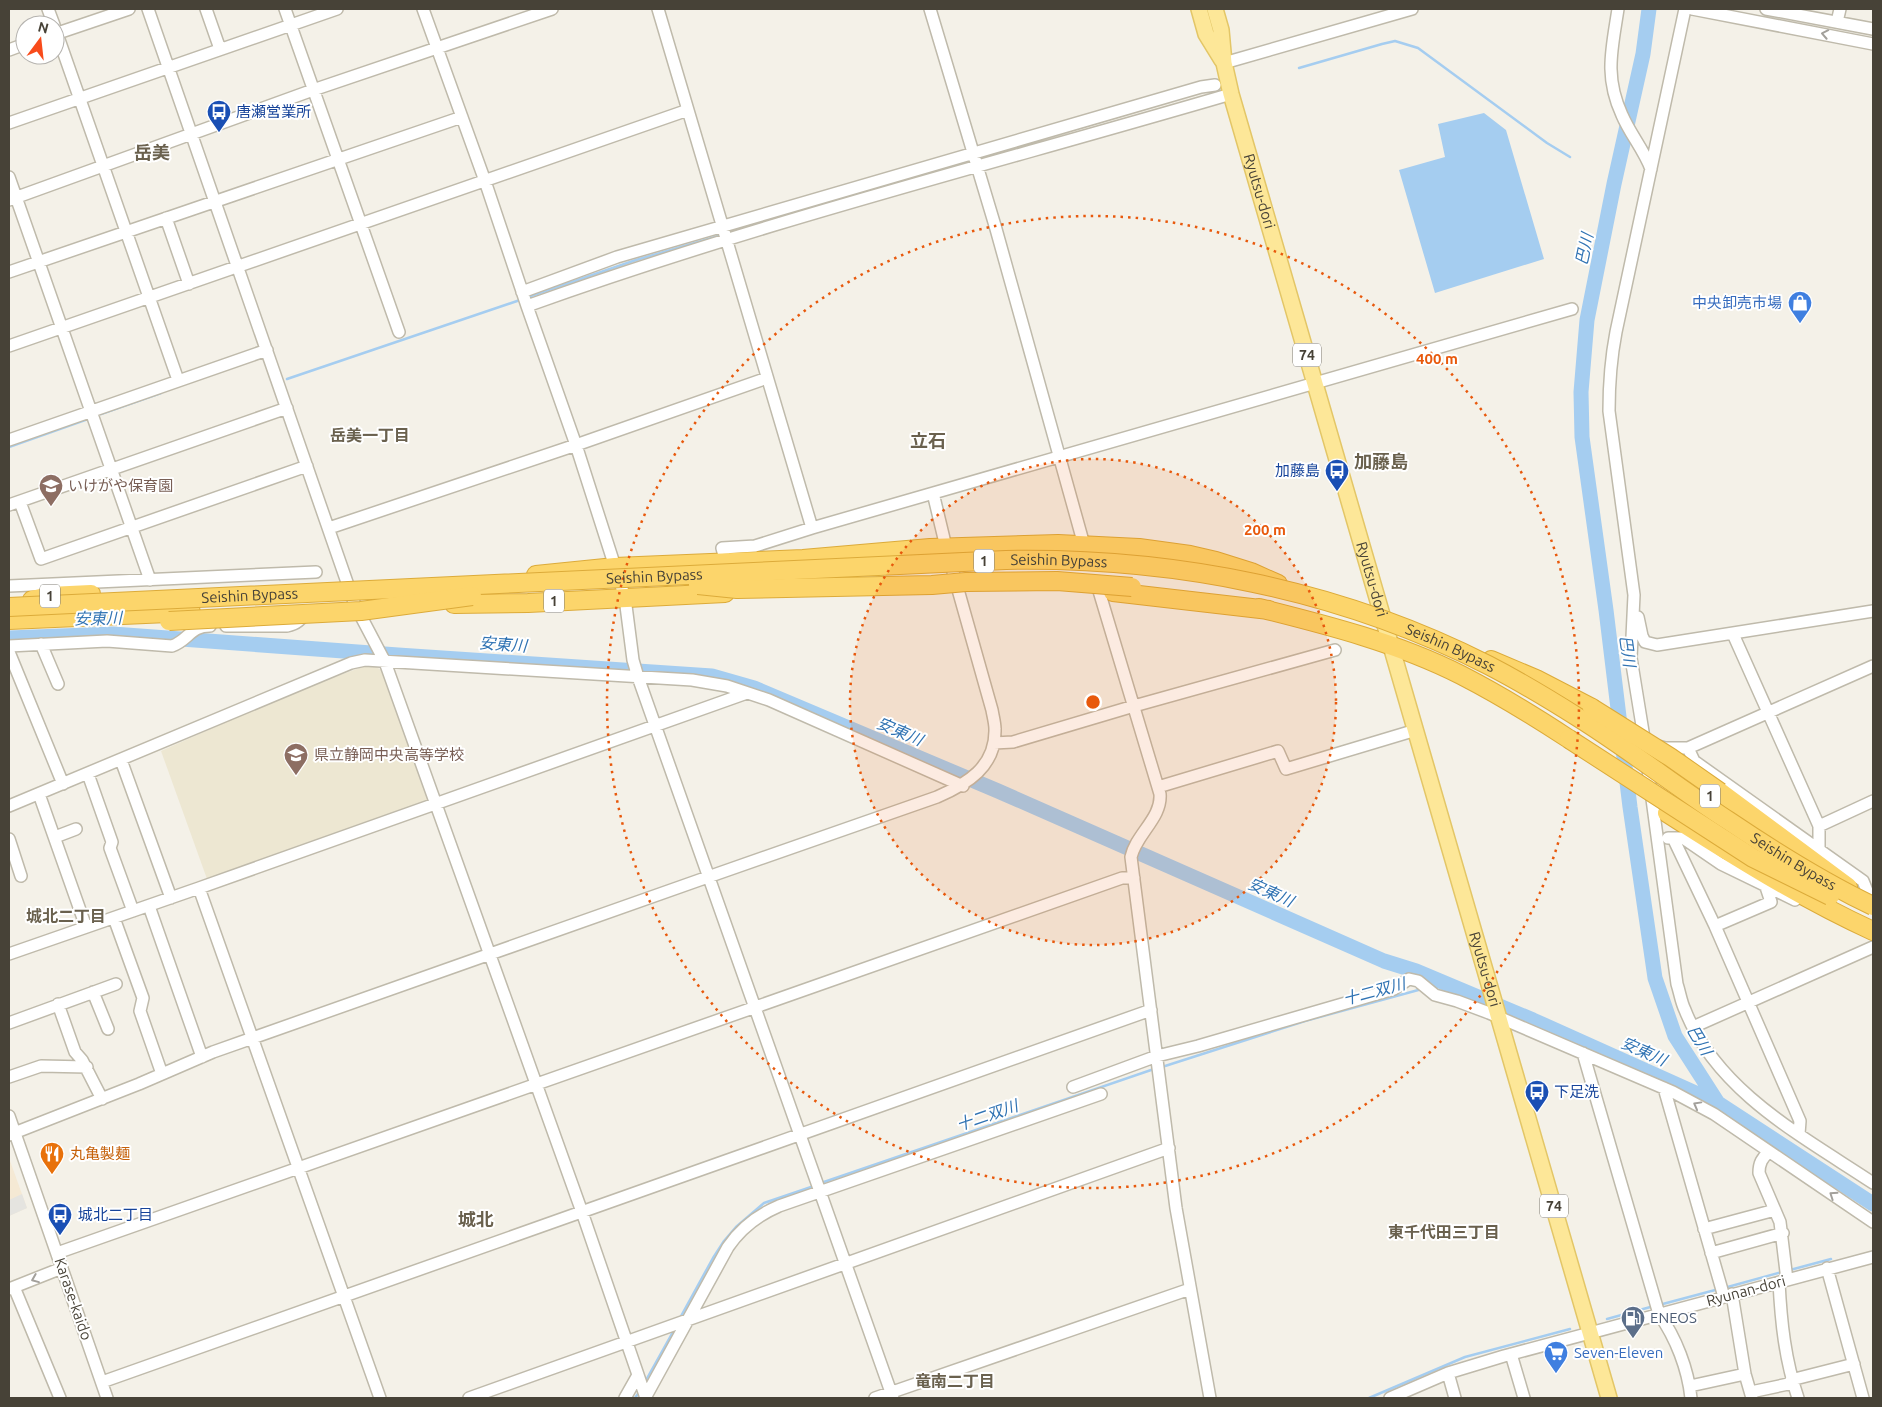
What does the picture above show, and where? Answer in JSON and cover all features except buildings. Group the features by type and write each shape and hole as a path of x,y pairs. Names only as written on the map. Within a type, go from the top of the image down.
{"highway":[{"name":"1","path":"9,613 278,592 424,585 615,567 803,559 946,547 1004,545 1084,545 1139,548 1190,555 1251,572 1283,586"},
{"name":"1","path":"781,570 840,560 886,556 1007,551 1058,551 1099,554 1216,569 1283,586 1383,616 1536,679 1670,757 1720,792 1873,907"},
{"name":"Seishin Bypass","path":"9,613 536,582 1015,560 1059,559 1102,561 1218,575 1290,591 1356,609 1455,649 1489,665 1534,691 1630,752 1728,821 1825,881 1873,907"},
{"name":"Seishin Bypass","path":"9,613 472,596 1006,571 1101,572 1188,581 1280,600 1353,621 1435,653 1516,693 1590,738 1766,856 1849,905 1873,907"},
{"name":"1","path":"9,613 41,597 91,594 297,583 488,578 536,582"},
{"name":"1","path":"698,586 737,589 1058,581 1132,587 1212,598 1269,610 1391,646 1460,675 1520,707 1569,739 1667,813 1749,866 1785,887 1854,922 1873,944"},
{"name":"1","path":"9,613 528,603 737,593 871,595 959,590 1049,588 1100,591 1269,610"},
{"name":"1","path":"9,613 42,626 361,611 472,596"},
{"name":"1","path":"1592,712 1825,881"},
{"path":"1569,739 1753,858 1849,905"}],"main road":[{"name":"74","path":"1199,9 1206,34 1224,63"},
{"name":"74","path":"1215,9 1221,30 1224,63"},
{"name":"Ryutsu-dori","path":"1224,63 1231,94 1609,1398"}],"street":[{"path":"65,27 130,9"},
{"path":"148,9 216,200 355,606 385,662 537,1085 646,1398"},
{"path":"206,9 220,50"},
{"path":"285,9 399,332"},
{"path":"9,123 338,9"},
{"path":"423,9 485,181 576,445 625,598 633,660 638,677 892,1395"},
{"path":"12,199 313,90 552,9"},
{"path":"658,9 812,528"},
{"path":"930,9 978,165 1084,545"},
{"path":"1224,63 1412,9"},
{"path":"1618,9 1610,60 1612,89 1622,116 1645,154 1651,170"},
{"path":"1686,9 1610,366 1609,411 1634,595 1642,636 1645,642 1649,644 1667,644 1873,611"},
{"path":"1692,9 1873,44"},
{"path":"1766,9 1806,12 1837,22 1873,29"},
{"path":"1837,22 1840,9"},
{"path":"1777,25 1780,10"},
{"path":"65,58 178,380"},
{"path":"522,292 617,257 1214,85"},
{"path":"527,306 625,271 726,239 978,165 1231,94"},
{"path":"9,346 688,110"},
{"path":"9,272 462,117"},
{"path":"9,177 12,199 38,261 150,580"},
{"path":"166,218 189,284"},
{"path":"726,563 722,548 755,546 1059,456 1572,309"},
{"path":"9,440 267,350"},
{"path":"329,528 576,445 767,378"},
{"path":"287,408 14,503 41,559 307,466"},
{"path":"12,1134 251,1039 938,797 963,786 977,774 990,756 994,743 995,729 992,710 946,547 933,493"},
{"path":"9,586 316,572"},
{"path":"270,575 278,592"},
{"path":"1100,591 1158,787 1160,800 1159,809 1138,839 1131,857 1176,1208 1210,1398"},
{"path":"1634,595 1631,658 1677,984 1685,1010 1693,1027 1717,1063 1738,1086 1759,1105 1873,1182"},
{"path":"9,646 107,641 172,646 178,644 197,628 203,626 287,626 295,624 309,606"},
{"path":"1733,634 1819,826 1818,849"},
{"path":"41,644 58,684"},
{"path":"994,743 1013,742 1334,650"},
{"path":"9,652 63,784"},
{"path":"9,806 351,664 365,660 692,680 727,686 769,700 963,786"},
{"path":"1644,742 1665,748 1688,748 1873,666"},
{"path":"9,954 747,693"},
{"path":"1158,787 1278,750 1286,770 1416,730"},
{"path":"1688,748 1694,762 1863,881 1873,907"},
{"path":"121,760 171,898"},
{"path":"88,774 112,842 110,848 133,911"},
{"path":"39,794 86,927"},
{"path":"1819,826 1873,801"},
{"path":"54,837 76,829"},
{"path":"9,838 21,876"},
{"path":"1656,838 1683,838 1721,864 1827,918 1854,922"},
{"path":"1673,838 1715,926 1800,1121 1800,1134"},
{"path":"57,1253 1122,878 1134,878"},
{"path":"1715,926 1771,902 1766,887"},
{"path":"199,888 380,1398"},
{"path":"149,906 202,1057"},
{"path":"114,918 143,998 140,1011 162,1074"},
{"path":"1693,1027 1873,944"},
{"path":"1073,1087 1096,1078 1158,1063 1198,1046 1394,989 1409,980 1418,981 1435,995 1498,1015 1664,1088 1714,1114 1873,1222"},
{"path":"9,1023 116,984"},
{"path":"94,992 108,1029"},
{"path":"58,1004 75,1052 87,1067 102,1099"},
{"path":"102,1382 1151,1010"},
{"path":"1583,1053 1659,1314 1666,1324 1679,1352 1690,1386 1691,1398"},
{"path":"9,1077 41,1066 87,1067"},
{"path":"1086,1100 1096,1078"},
{"path":"1664,1088 1711,1253 1728,1295 1745,1374 1752,1395 1792,1381 1854,1364"},
{"path":"646,1398 728,1247 737,1234 754,1220 770,1210 819,1192 1101,1094"},
{"name":"Karase-kaido","path":"9,1116 12,1134 57,1253 107,1398"},
{"path":"469,1398 1169,1148"},
{"path":"1770,1152 1762,1158 1759,1165 1760,1173 1783,1233 1782,1331 1792,1381 1798,1398"},
{"path":"1704,1229 1775,1210"},
{"path":"1711,1253 1783,1233"},
{"name":"Ryunan-dori","path":"1390,1398 1448,1373 1510,1354 1873,1257"},
{"path":"60,1398 12,1288 62,1268"},
{"path":"1827,1268 1863,1398"},
{"path":"875,1398 892,1395 1190,1289"},
{"path":"1510,1354 1524,1398"},
{"path":"1448,1373 1455,1398"},
{"path":"1690,1386 1745,1374"},
{"path":"625,1398 638,1375"}],"shaded area":[{"name":"県立静岡中央高等学校","path":"365,666 375,666 384,672 430,801 207,879 161,751 296,691"},
{"path":"9,1158 27,1208 9,1216"},
{"path":"22,1194 27,1208 9,1216 9,1200"}],"water":[{"path":"1484,113 1506,130 1544,259 1435,293 1399,170 1445,157 1438,124"}],"waterway":[{"name":"巴川","path":"1649,9 1643,54 1614,184 1587,320 1581,392 1582,437 1606,610 1630,807 1655,978 1675,1036 1718,1103 1873,1204"},
{"path":"1299,68 1395,41 1418,48 1547,143 1570,157"},
{"path":"528,297 636,260 722,235"},
{"path":"287,379 520,300"},
{"path":"101,414 161,393"},
{"path":"9,447 88,419"},
{"name":"安東川","path":"9,638 113,634 712,676 754,688 998,791 1384,961 1416,971 1533,1020 1718,1103"},
{"name":"十二双川","path":"1430,987 1445,983"},
{"name":"十二双川","path":"1162,1067 1305,1021 1422,989"},
{"name":"十二双川","path":"821,1183 1154,1069"},
{"name":"十二双川","path":"680,1318 713,1258 736,1227 764,1203 814,1186"},
{"path":"1790,1270 1831,1259"},
{"path":"1724,1288 1782,1272"},
{"path":"1659,1305 1719,1289"},
{"path":"1607,1319 1654,1306"},
{"path":"1369,1398 1465,1357 1570,1329"},
{"name":"十二双川","path":"645,1382 674,1330"},
{"name":"十二双川","path":"635,1398 640,1391"}],"place":[{"name":"唐瀬営業所","path":"219,133"},
{"name":"中央卸売市場","path":"1800,324"},
{"name":"加藤島","path":"1337,492"},
{"name":"いけがや保育園","path":"51,507"},
{"name":"県立静岡中央高等学校","path":"296,776"},
{"name":"下足洗","path":"1537,1113"},
{"name":"丸亀製麺","path":"52,1175"},
{"name":"城北二丁目","path":"60,1236"},
{"name":"ENEOS","path":"1633,1339"},
{"name":"Seven-Eleven","path":"1556,1374"}],"district":[{"name":"岳美","path":"152,153"},
{"name":"岳美一丁目","path":"370,435"},
{"name":"立石","path":"928,441"},
{"name":"加藤島","path":"1381,462"},
{"name":"城北二丁目","path":"66,916"},
{"name":"城北","path":"476,1220"},
{"name":"東千代田三丁目","path":"1444,1232"},
{"name":"竜南二丁目","path":"955,1381"}]}
